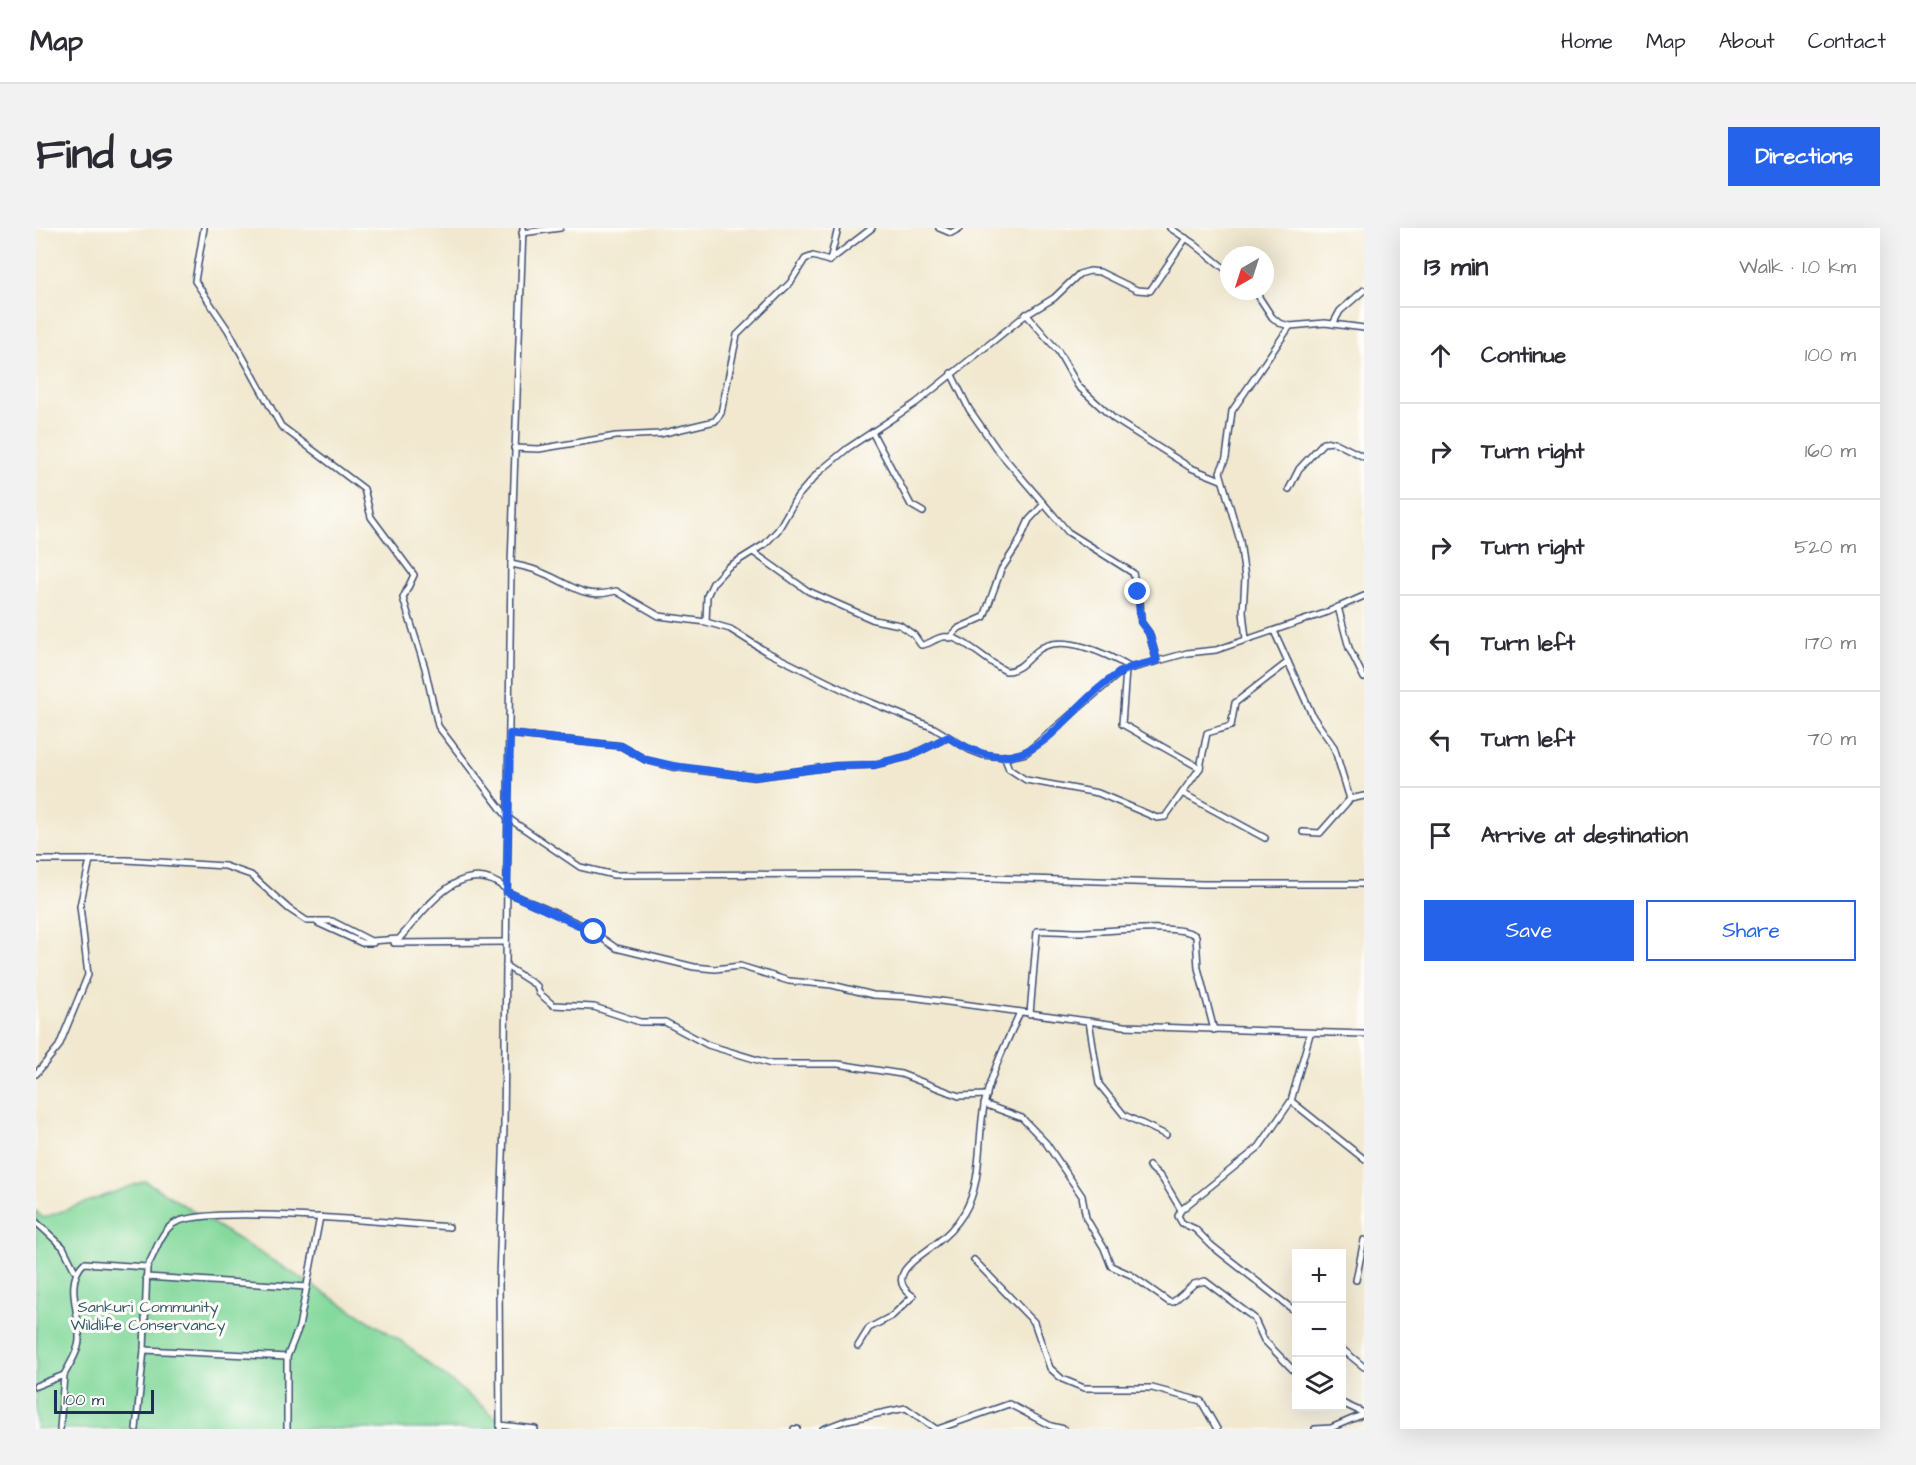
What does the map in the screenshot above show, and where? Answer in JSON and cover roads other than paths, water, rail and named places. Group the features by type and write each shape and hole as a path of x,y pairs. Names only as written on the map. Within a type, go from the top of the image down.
{"street":[{"path":"204,228 195,280 228,330 281,426 364,489 371,518 414,575 403,598 425,668 438,726 508,818 580,867 614,874 852,874 1203,884 1364,884"},
{"path":"535,1429 500,1427 499,1280 510,734 511,564 523,231 560,228"},
{"path":"829,261 838,228"},
{"path":"829,261 872,228"},
{"path":"939,228 954,233 960,228"},
{"path":"1170,228 1220,265"},
{"path":"706,622 707,596 713,583 728,567 765,544 778,530 797,497 819,472 872,432 916,403 1026,314 1054,298 1079,274 1090,271 1100,272 1137,290 1150,291 1186,238"},
{"path":"514,448 539,449 616,436 660,434 715,421 721,413 737,334 790,283 805,259 813,256 829,261"},
{"path":"1333,324 1340,311 1364,290"},
{"path":"1261,300 1272,317 1290,326 1333,324 1364,328"},
{"path":"1026,314 1058,351 1078,386 1114,419 1191,468 1221,480"},
{"path":"1246,639 1243,612 1245,578 1240,541 1229,499 1221,480 1232,411 1290,326"},
{"path":"951,373 984,432 1013,471 1075,538 1133,573 1140,602 1141,622 1149,633 1157,661"},
{"path":"872,432 910,505 923,512"},
{"path":"1289,489 1299,469 1323,443 1334,442 1364,457"},
{"path":"753,552 808,591 882,623 900,625 914,635 921,645 949,638 959,628 984,617 1000,570 1018,544 1029,520 1044,504"},
{"path":"511,564 544,573 585,592 601,596 616,591 658,616 706,622 736,632 765,651 860,698 911,718 970,750 1017,757 1026,753 1115,675 1157,661 1216,650 1274,631 1364,596"},
{"path":"1338,607 1356,664 1364,678"},
{"path":"1274,631 1313,717 1334,747 1350,799"},
{"path":"949,638 963,643 1006,671 1018,668 1037,651 1049,645 1102,651 1128,669"},
{"path":"1356,664 1364,660"},
{"path":"1004,756 1009,768 1026,780 1098,793 1157,818 1165,817 1200,768 1208,733 1231,726 1235,703 1288,662"},
{"path":"1128,669 1122,724 1200,768"},
{"path":"510,734 621,746 646,760 754,777 836,766 873,765 910,756 948,737"},
{"path":"1182,793 1265,838"},
{"path":"1303,832 1324,830 1350,799 1364,796"},
{"path":"36,860 195,863 242,870 257,879 298,916 362,943 506,942"},
{"path":"36,1074 59,1046 88,975 81,906 90,860"},
{"path":"316,922 332,921 371,941 399,939 424,909 453,882 476,877 493,878 506,890 586,927 616,948 694,967 750,968 782,980 832,985 873,995 911,997 1143,1028 1181,1027 1310,1034 1364,1034"},
{"path":"1030,1014 1037,931 1076,933 1146,928 1187,932 1196,936 1198,968 1214,1030"},
{"path":"506,966 537,986 539,993 553,1005 594,1006 640,1022 665,1022 708,1045 771,1065 838,1064 901,1074 958,1096 987,1095"},
{"path":"858,1346 869,1328 892,1316 913,1296 905,1291 901,1279 905,1269 913,1259 958,1224 970,1203 975,1187 984,1104 999,1059 1020,1012"},
{"path":"1089,1021 1099,1084 1124,1115 1167,1135"},
{"path":"1292,1309 1212,1246 1195,1229 1182,1223 1178,1216 1181,1210 1259,1147 1291,1101 1310,1034"},
{"path":"1291,1101 1363,1156"},
{"path":"984,1104 1022,1118 1046,1143 1082,1196 1086,1218 1104,1248 1111,1266 1131,1275 1169,1302 1173,1302 1194,1284 1205,1281 1254,1318 1264,1340 1292,1369"},
{"path":"1149,1166 1162,1178 1181,1210"},
{"path":"136,1429 144,1350 147,1267 162,1237 173,1223 206,1215 320,1217 448,1227"},
{"path":"287,1429 287,1357 299,1327 320,1217"},
{"path":"36,1222 63,1247 75,1271 73,1283 80,1342 64,1375 60,1429"},
{"path":"1356,1280 1364,1240"},
{"path":"974,1260 1034,1322 1050,1368 1062,1379 1084,1388 1152,1388 1201,1401 1217,1429"},
{"path":"75,1271 84,1263 147,1267"},
{"path":"146,1277 307,1287"},
{"path":"144,1350 287,1357"},
{"path":"1346,1353 1364,1367"},
{"path":"36,1386 64,1375"},
{"path":"823,1429 847,1420 906,1408 937,1429 1009,1404 1051,1426 1064,1429"},
{"path":"1346,1405 1364,1414"},
{"path":"1315,1429 1331,1428 1364,1414"}],"park label":[{"name":"Sankuri Community Wildlife Conservancy","path":"148,1315"}]}
